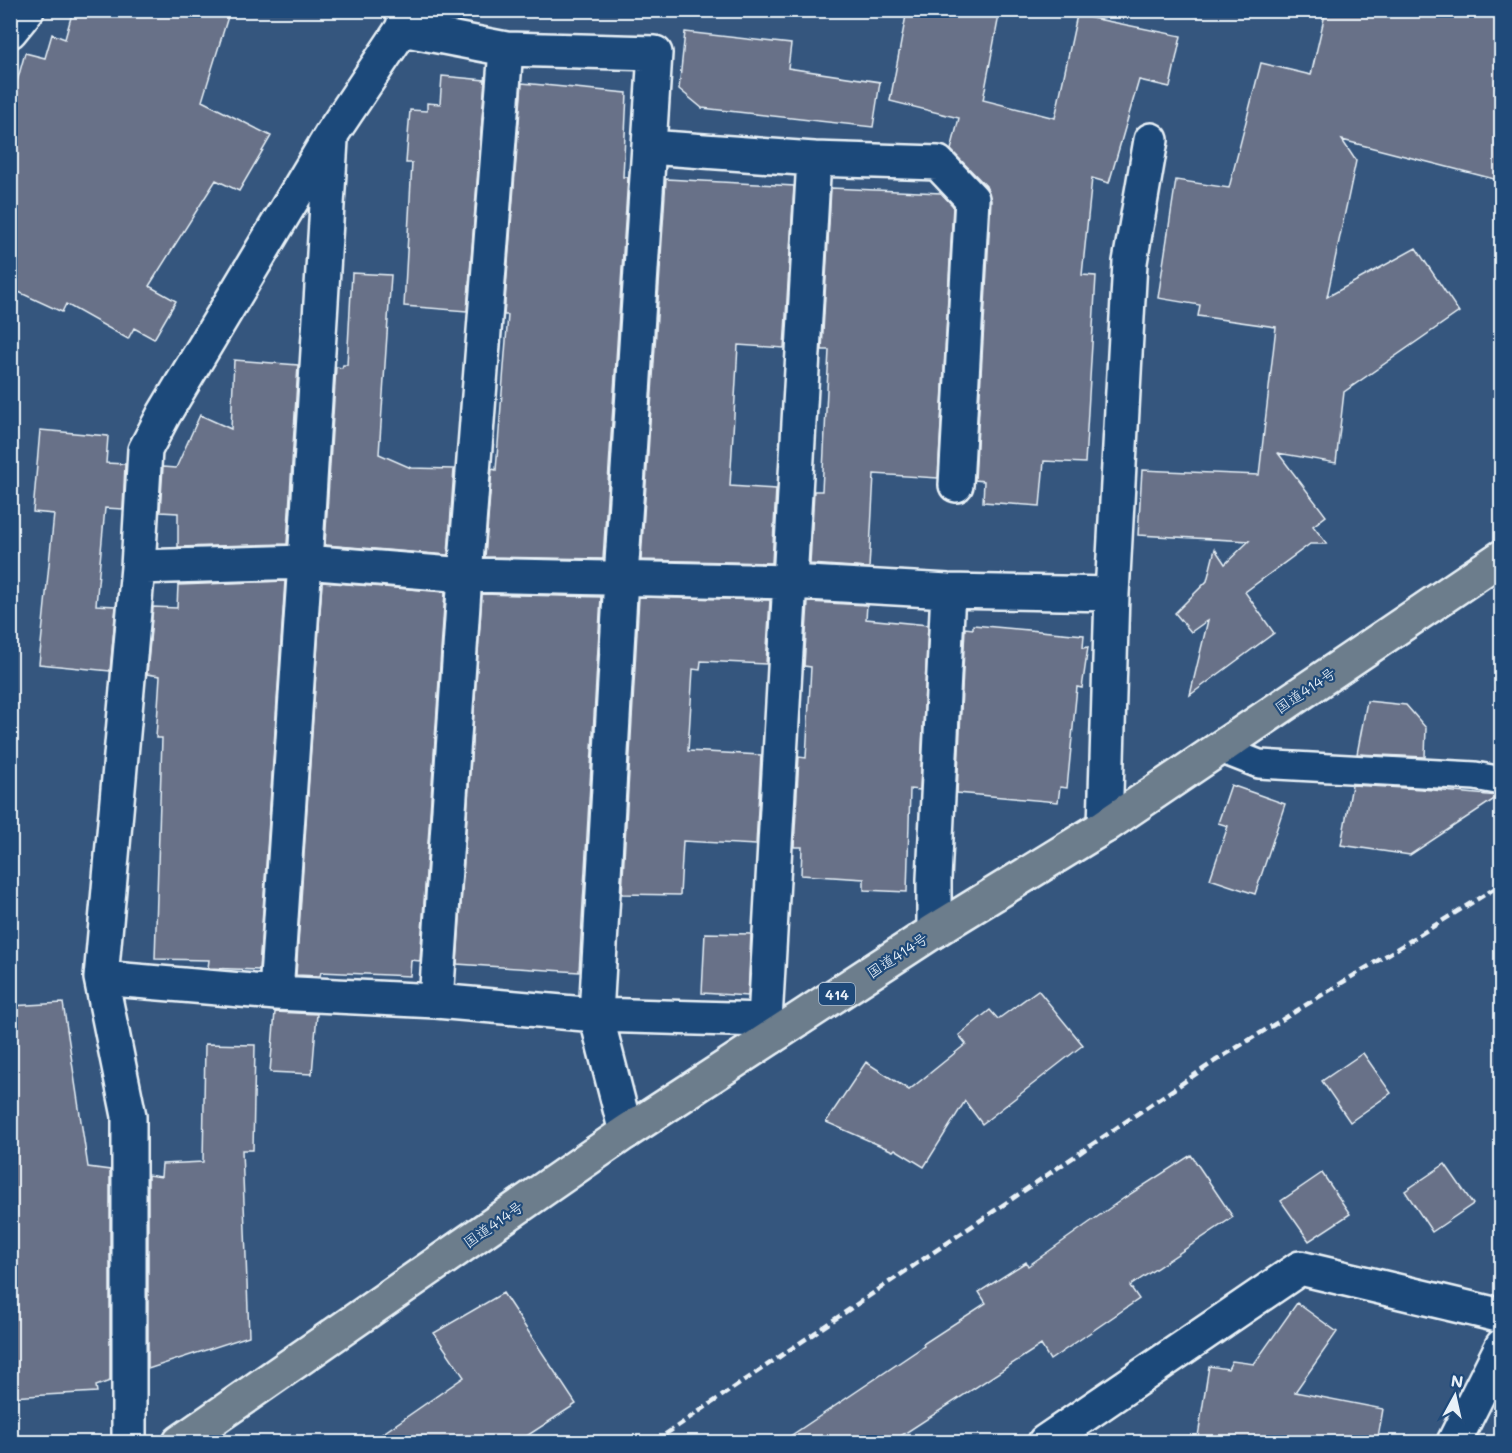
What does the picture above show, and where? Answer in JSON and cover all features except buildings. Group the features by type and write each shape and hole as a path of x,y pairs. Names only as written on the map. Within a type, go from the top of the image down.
{"highway":[{"name":"国道414号","path":"180,1443 626,1132 768,1028 934,931 1105,826 1502,557"}],"street":[{"path":"10,31 27,10"},
{"path":"129,1443 129,1116 101,978 138,567 145,450 164,414 331,135 405,20 506,50 655,53 596,1015 626,1132"},
{"path":"436,1001 465,575 506,50"},
{"path":"276,993 331,135"},
{"path":"1105,826 1112,594 1130,262 1151,140"},
{"path":"649,147 814,159 938,163 972,198 956,485"},
{"path":"101,978 276,993 436,1001 768,1028 814,159"},
{"path":"138,567 305,562 465,575 791,582 948,591 1112,594"},
{"path":"934,931 934,867 948,591"},
{"path":"1045,1443 1300,1268 1502,1316"},
{"path":"1454,1443 1502,1346"}],"lane":[{"path":"1218,748 1259,764 1474,776 1502,781"}],"railway":[{"path":"654,1442 1215,1061 1502,884"}]}
